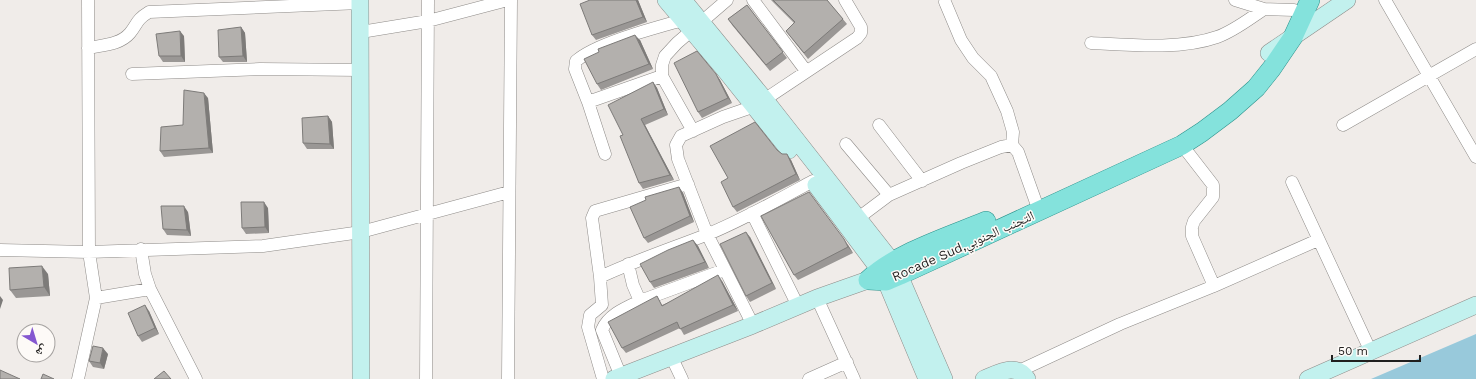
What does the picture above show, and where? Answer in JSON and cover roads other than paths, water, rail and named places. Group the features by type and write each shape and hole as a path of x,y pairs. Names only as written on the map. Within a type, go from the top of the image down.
{"main road":[{"name":"Rocade Sud,التجنب الجنوبي","path":"885,274 1037,206 1182,145 1230,111 1256,88 1272,68 1293,37 1310,0"},
{"name":"Rocade Sud,التجنب الجنوبي","path":"1037,206 1158,145 1203,118 1230,98 1249,79 1269,53 1296,5"}],"street":[{"path":"78,379 96,298 89,252 88,0"},
{"path":"426,379 428,0"},
{"path":"361,32 428,21 508,0"},
{"path":"508,379 511,0"},
{"path":"666,0 692,24 857,219 885,274 944,379"},
{"path":"683,0 692,24"},
{"path":"693,131 662,76 662,65 665,56 692,24 727,0"},
{"path":"753,0 806,71"},
{"path":"753,325 707,234 678,159 676,145 681,136 723,117 760,103 861,34 862,27 844,0"},
{"path":"1235,0 1264,9 1296,5"},
{"path":"1269,53 1347,0"},
{"path":"1385,0 1476,157"},
{"path":"88,48 116,43 130,34 139,18 149,12 181,5 360,1 361,379"},
{"path":"945,2 961,40 973,58 991,76 1007,111 1013,132 1012,145 1018,152 1037,206"},
{"path":"1092,43 1145,46 1178,44 1216,37 1239,27 1264,9"},
{"path":"605,154 575,68 576,61 583,54 633,35 692,24"},
{"path":"1343,126 1476,49"},
{"path":"132,74 260,69 361,70"},
{"path":"588,102 662,76"},
{"path":"760,103 813,181 885,274 927,379"},
{"path":"879,125 922,181"},
{"path":"846,144 889,195"},
{"path":"857,219 889,195 961,163 1001,147 1012,145"},
{"path":"1182,145 1213,184 1213,197 1192,227 1192,236 1214,286"},
{"path":"600,276 707,234 752,213 813,181"},
{"path":"1292,182 1371,352"},
{"path":"603,379 588,327 590,315 602,305 600,276 592,218 595,212 688,184"},
{"path":"0,250 89,252 141,249 263,246 361,232 509,192"},
{"path":"752,213 798,306"},
{"path":"984,379 1010,369 1023,375 1120,324 1214,286 1318,240"},
{"path":"141,249 145,274 150,289 196,379"},
{"path":"628,264 633,285 640,301"},
{"path":"724,270 640,301 627,307 606,321 602,330 619,378 817,298 885,274"},
{"path":"96,298 150,289"},
{"path":"817,298 854,379"},
{"path":"1308,379 1476,305"},
{"path":"671,356 682,379"},
{"path":"809,379 847,362"}],"water":[{"path":"1476,334 1476,379 1371,379"}]}
